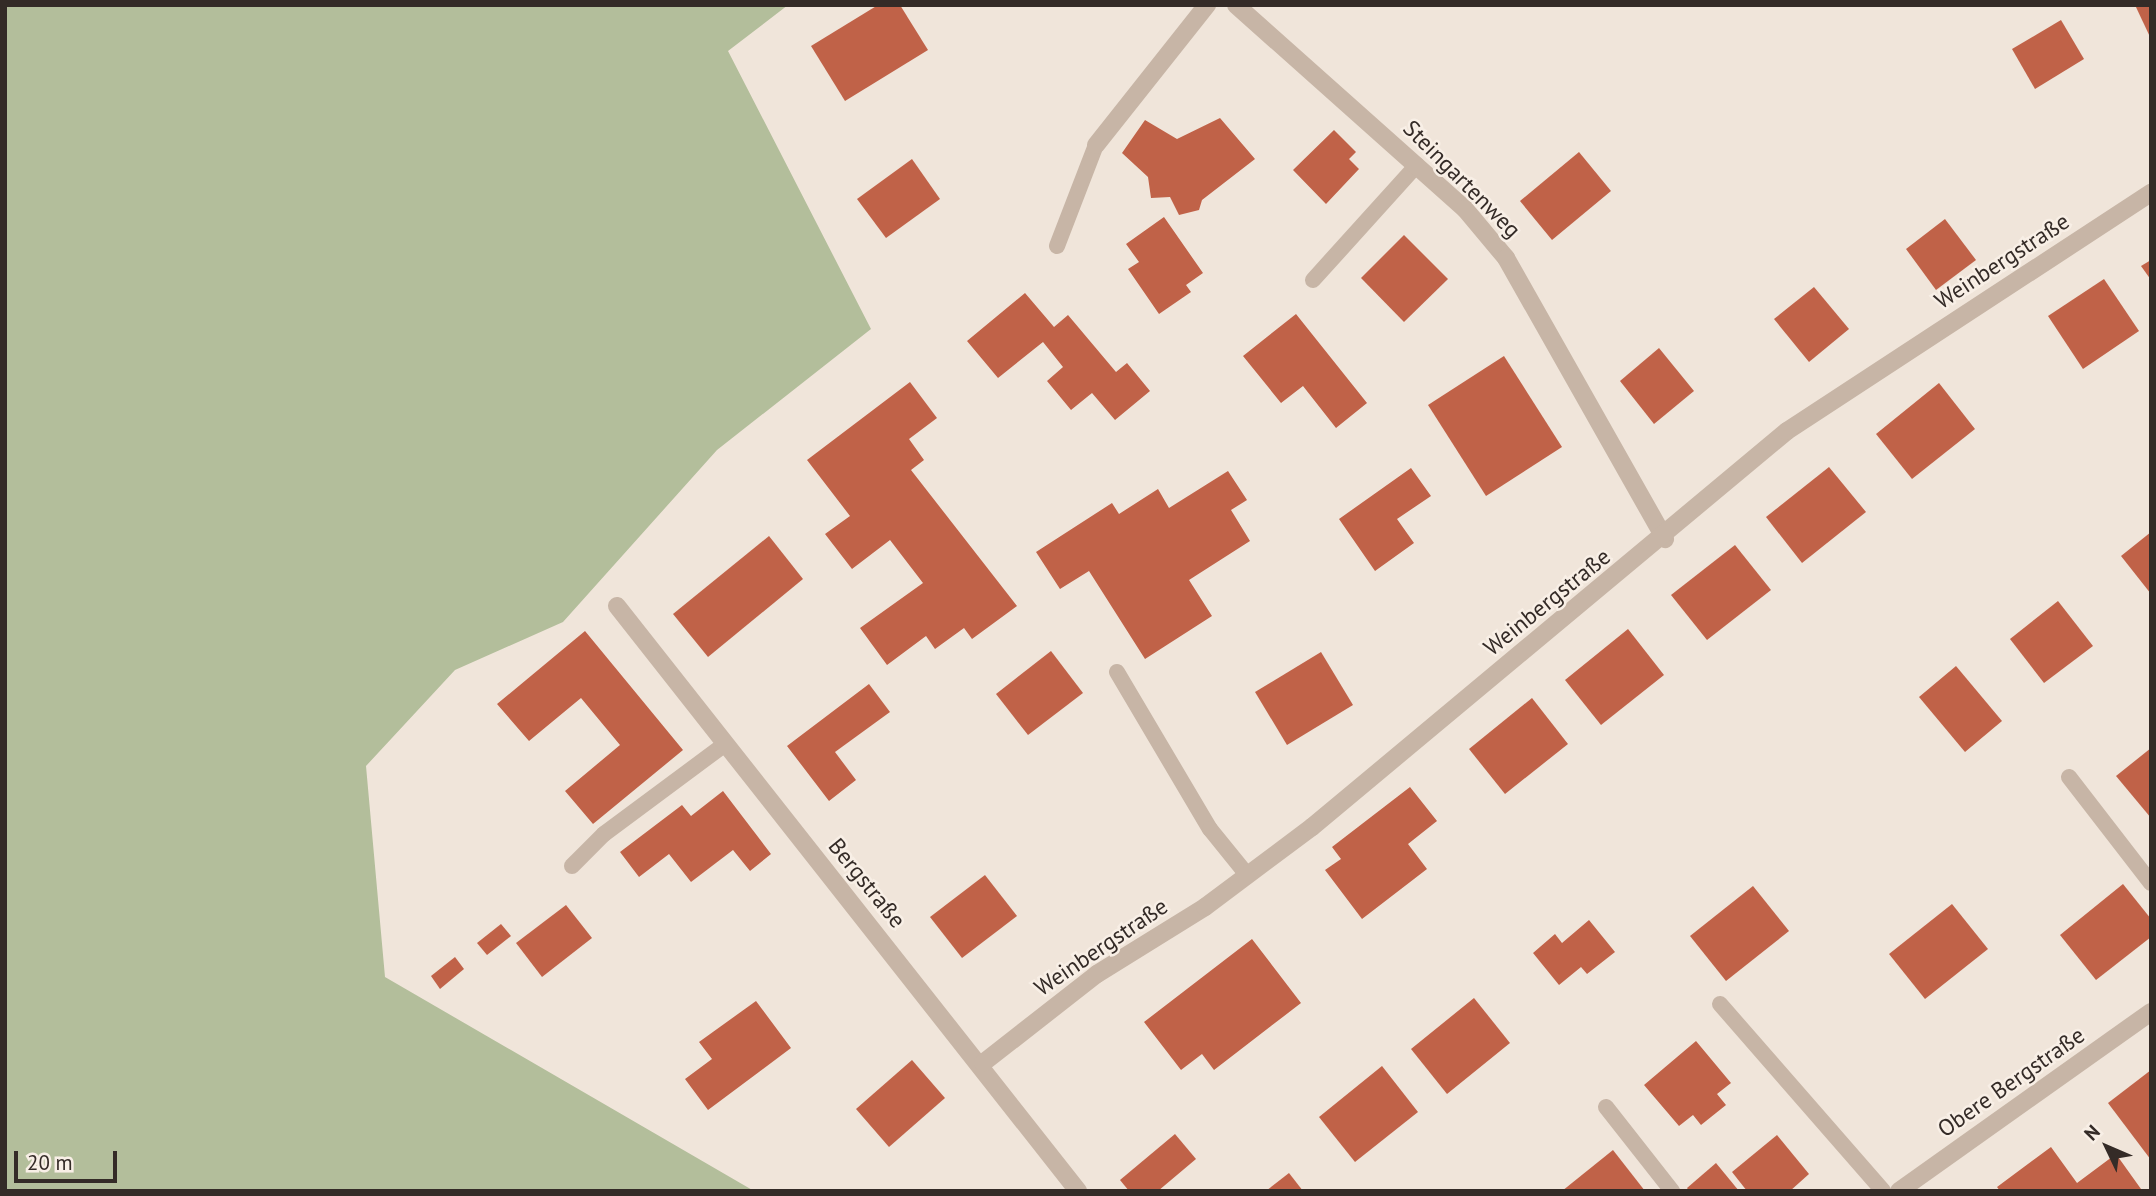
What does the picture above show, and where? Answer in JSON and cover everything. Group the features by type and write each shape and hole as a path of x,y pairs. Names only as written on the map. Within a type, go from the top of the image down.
{"street":[{"path":"1096,145 1207,5"},
{"name":"Steingartenweg","path":"1236,5 1465,209 1542,312 1665,539"},
{"name":"Weinbergstraße","path":"983,1063 1097,974 1248,876 1665,539 1787,431 2151,192"},
{"name":"Bergstraße","path":"617,606 983,1063 1078,1191"},
{"name":"Obere Bergstraße","path":"1899,1191 2151,1012"}],"lane":[{"path":"1057,246 1096,145"},
{"path":"1313,281 1417,165"},
{"path":"1117,672 1210,829 1248,876"},
{"path":"572,866 604,834 725,744"},
{"path":"2069,777 2151,883"},
{"path":"1720,1004 1883,1191"},
{"path":"1606,1107 1672,1191"}],"green space":[{"path":"5,5 788,5 728,51 871,329 717,450 563,622 455,670 366,766 385,977 754,1191 5,1191"}],"building":[{"path":"878,5 900,5 928,50 845,101 811,46"},
{"path":"2135,5 2151,5 2151,39"},
{"path":"2061,20 2084,59 2035,89 2012,49"},
{"path":"1220,118 1255,159 1202,200 1199,210 1179,215 1170,197 1151,198 1148,177 1122,153 1145,120 1177,139"},
{"path":"1334,130 1356,152 1349,159 1359,169 1326,204 1293,170"},
{"path":"1579,152 1611,191 1552,240 1520,201"},
{"path":"912,159 940,199 886,238 857,199"},
{"path":"1164,217 1203,273 1186,285 1191,292 1159,314 1128,269 1139,262 1126,244"},
{"path":"1945,219 1976,260 1936,290 1906,249"},
{"path":"1404,235 1448,279 1404,322 1361,278"},
{"path":"2151,260 2151,280 2141,266"},
{"path":"2104,279 2139,331 2083,369 2048,316"},
{"path":"1814,287 1849,329 1809,362 1774,319"},
{"path":"1025,293 1054,327 1068,315 1116,372 1127,363 1150,391 1115,420 1092,393 1071,410 1047,381 1063,367 1043,342 998,378 967,341"},
{"path":"1296,314 1367,403 1336,428 1303,386 1281,403 1243,356"},
{"path":"1659,348 1694,391 1654,424 1620,381"},
{"path":"1504,356 1562,447 1486,496 1428,405"},
{"path":"910,382 937,418 909,439 924,460 911,470 1017,606 972,639 964,628 935,649 926,636 887,665 860,628 923,583 890,540 852,569 825,534 850,516 807,460"},
{"path":"1939,383 1975,429 1912,479 1876,434"},
{"path":"1829,467 1866,512 1802,563 1766,517"},
{"path":"1411,468 1431,496 1397,519 1414,543 1375,571 1339,519"},
{"path":"1228,471 1247,500 1231,510 1250,541 1189,580 1212,616 1145,659 1089,571 1060,589 1036,552 1112,503 1119,514 1158,489 1169,508"},
{"path":"2151,532 2151,594 2121,556"},
{"path":"769,536 803,579 708,657 673,614"},
{"path":"1735,545 1771,590 1707,640 1671,595"},
{"path":"2058,601 2093,646 2044,683 2010,639"},
{"path":"1628,629 1664,675 1601,725 1565,680"},
{"path":"585,631 683,750 593,824 565,791 620,745 581,698 529,741 497,704"},
{"path":"1051,651 1083,693 1028,735 996,694"},
{"path":"1321,652 1353,705 1287,745 1255,692"},
{"path":"1956,666 2002,721 1965,752 1919,697"},
{"path":"869,684 890,712 835,752 856,780 829,801 787,746"},
{"path":"1532,698 1568,744 1505,794 1469,749"},
{"path":"2151,748 2151,818 2116,776"},
{"path":"1410,787 1437,821 1408,844 1427,869 1362,919 1325,870 1341,859 1332,847"},
{"path":"723,791 771,854 750,871 733,850 691,882 669,854 639,877 620,852 682,805 691,816"},
{"path":"985,875 1017,916 962,958 930,917"},
{"path":"2123,884 2151,919 2151,937 2096,980 2060,935"},
{"path":"1753,886 1789,931 1726,981 1690,936"},
{"path":"1952,904 1988,949 1925,999 1889,954"},
{"path":"566,905 592,938 542,977 516,943"},
{"path":"1589,920 1615,952 1587,974 1581,967 1559,985 1533,953 1555,934 1562,943"},
{"path":"501,924 511,936 487,955 477,943"},
{"path":"1252,939 1301,1003 1214,1070 1202,1054 1181,1070 1144,1022"},
{"path":"455,957 464,969 440,989 431,976"},
{"path":"1474,998 1510,1043 1447,1094 1411,1049"},
{"path":"756,1001 791,1048 708,1110 685,1079 712,1059 699,1042"},
{"path":"1696,1041 1731,1083 1717,1094 1726,1105 1701,1125 1693,1115 1679,1126 1644,1085"},
{"path":"912,1060 945,1098 889,1147 856,1109"},
{"path":"1382,1066 1418,1112 1355,1162 1319,1117"},
{"path":"2151,1070 2151,1160 2108,1103"},
{"path":"1175,1134 1196,1159 1158,1191 1129,1191 1120,1180"},
{"path":"1777,1135 1809,1174 1790,1191 1747,1191 1732,1172"},
{"path":"2051,1147 2077,1183 2116,1154 2141,1189 2000,1191 1997,1187"},
{"path":"1613,1150 1645,1191 1562,1191"},
{"path":"1716,1163 1739,1191 1689,1191 1687,1188"},
{"path":"1289,1173 1303,1191 1266,1191"}]}
